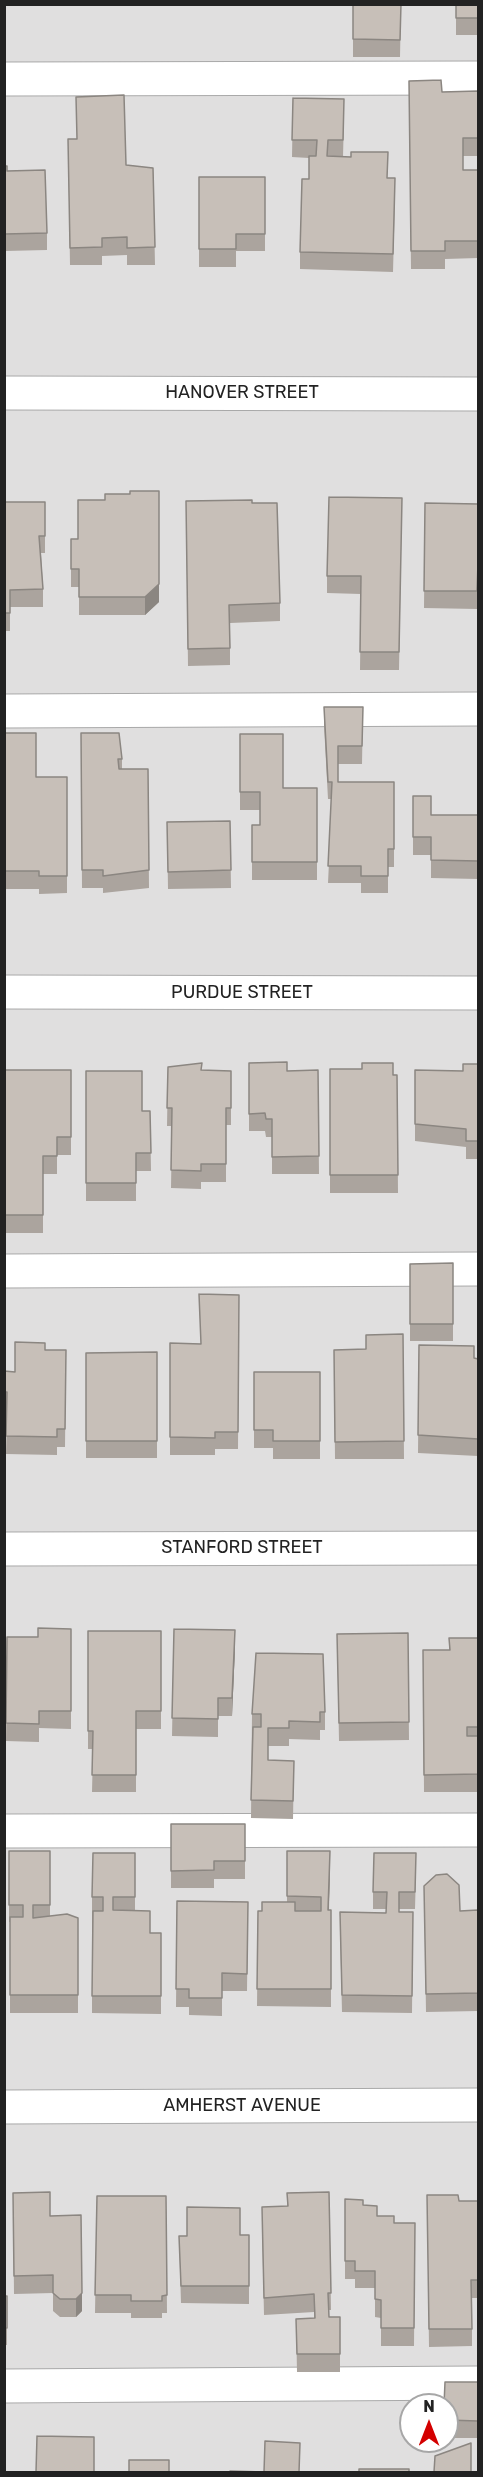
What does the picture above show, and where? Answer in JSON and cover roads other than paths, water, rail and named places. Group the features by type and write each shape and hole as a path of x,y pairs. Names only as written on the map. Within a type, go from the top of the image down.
{"street":[{"path":"4,79 478,78"},
{"name":"HANOVER STREET","path":"4,393 478,394"},
{"path":"4,711 478,709"},
{"name":"PURDUE STREET","path":"4,992 478,993"},
{"path":"4,1271 478,1269"},
{"name":"STANFORD STREET","path":"4,1549 478,1548"},
{"path":"4,1831 478,1830"},
{"name":"AMHERST AVENUE","path":"4,2107 478,2105"},
{"path":"4,2386 478,2383"}]}
